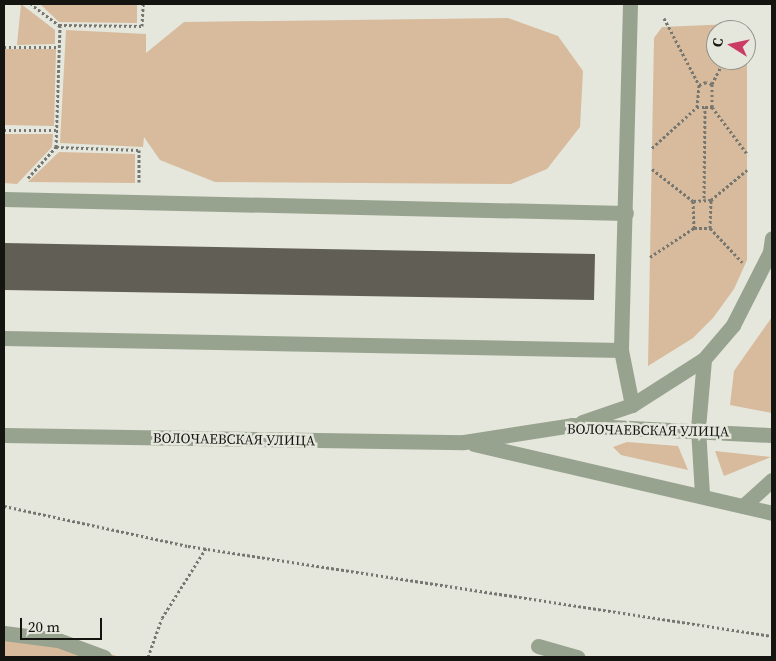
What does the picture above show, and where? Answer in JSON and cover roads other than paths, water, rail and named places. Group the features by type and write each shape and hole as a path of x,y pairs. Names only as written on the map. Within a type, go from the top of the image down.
{"street":[{"path":"630,4 621,350 632,405"},
{"path":"6,199 626,213"},
{"path":"572,426 632,405 704,359 734,326 772,238"},
{"path":"4,338 621,350"},
{"path":"702,494 698,428 704,359"},
{"name":"ВОЛОЧАЕВСКАЯ УЛИЦА","path":"4,435 464,442 572,426 698,428 772,435"},
{"name":"ВОЛОЧАЕВСКАЯ УЛИЦА","path":"464,442 702,494 772,512"},
{"path":"743,506 772,480"},
{"path":"4,633 58,640 104,657"},
{"path":"538,646 577,657"}]}
